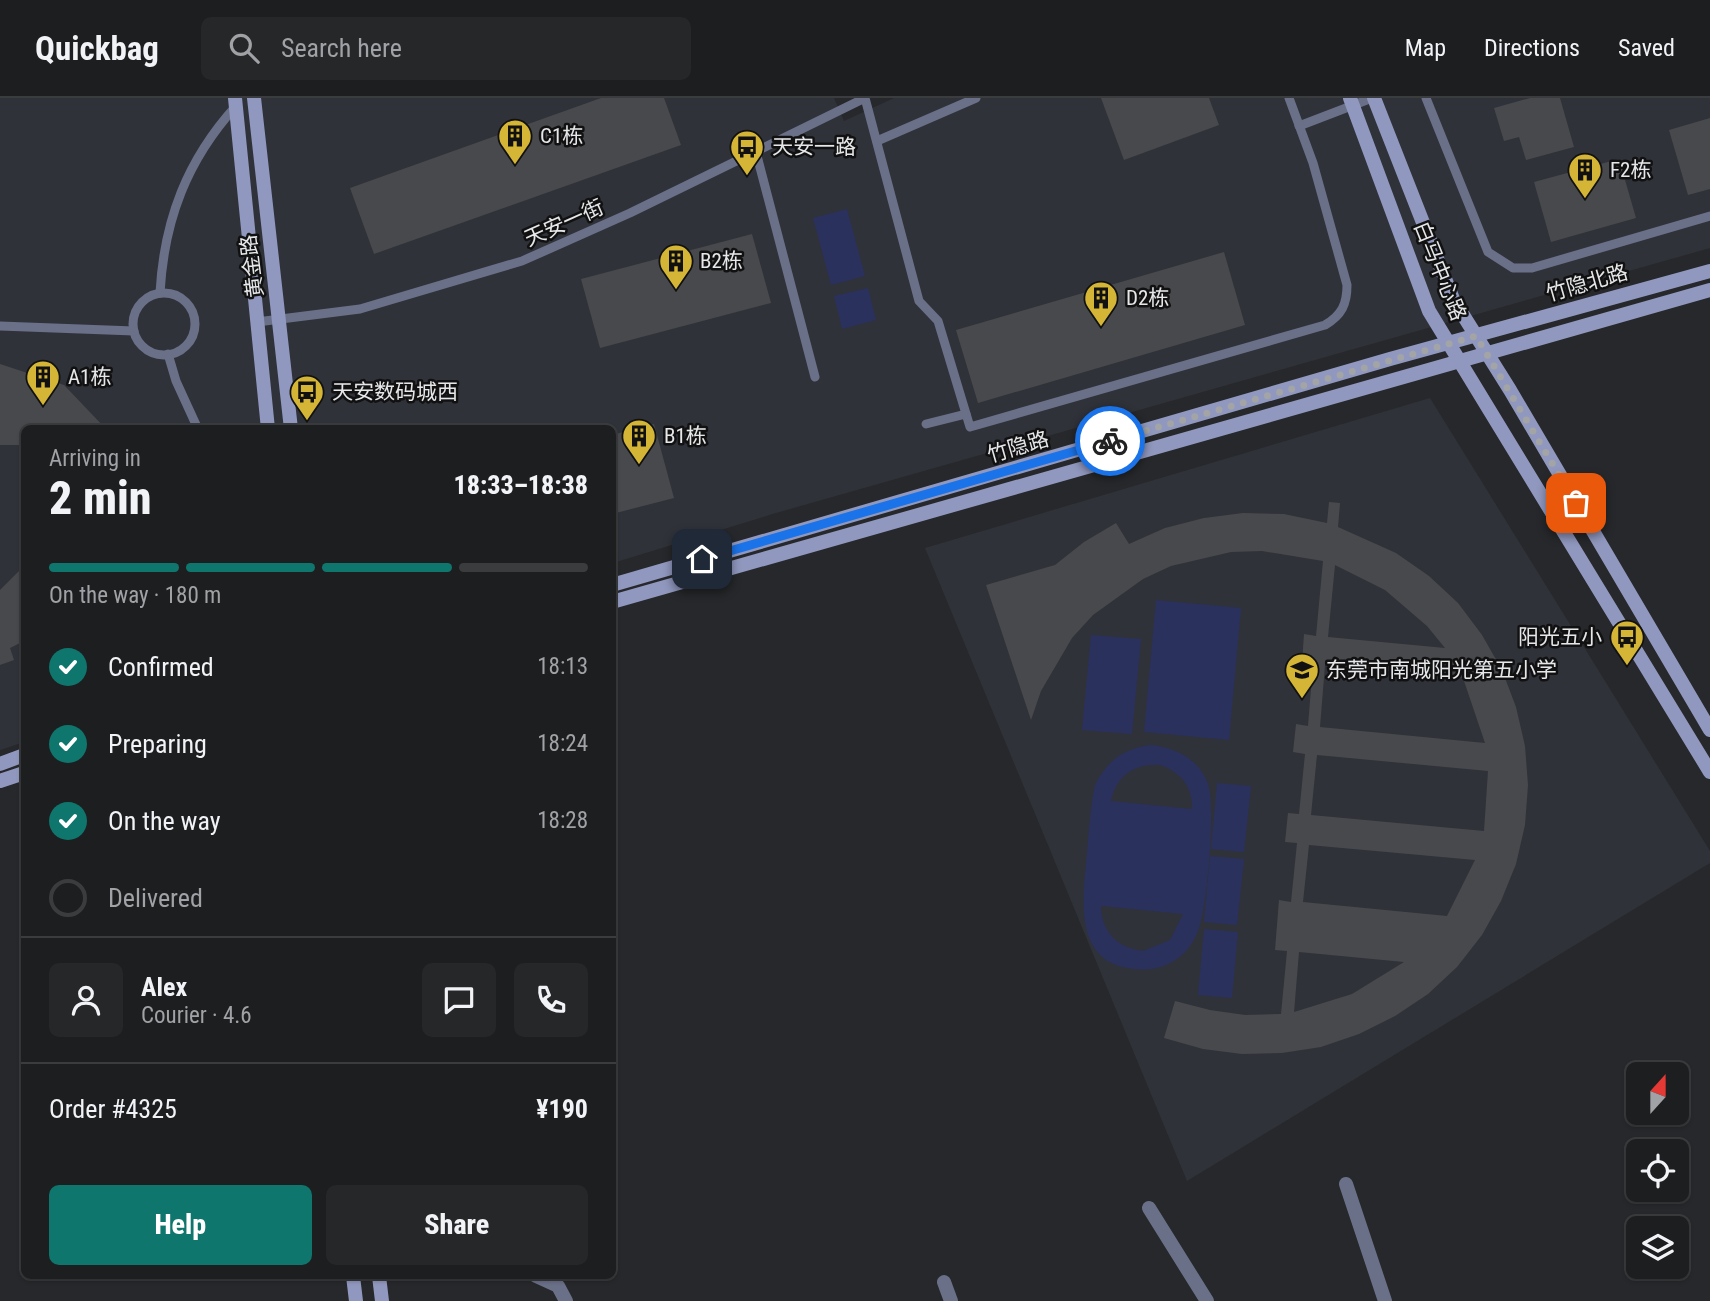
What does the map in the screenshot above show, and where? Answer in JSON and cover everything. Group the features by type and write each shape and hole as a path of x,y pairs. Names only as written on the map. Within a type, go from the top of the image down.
{"street":[{"name":"黄金路","path":"254,98 291,425"},
{"name":"白马中心路","path":"1373,98 1453,299 1710,730"},
{"name":"黄金路","path":"235,102 268,425"},
{"name":"白马中心路","path":"1352,102 1429,311 1457,361 1710,772"},
{"name":"竹隐北路","path":"1476,336 1710,271"},
{"name":"竹隐北路","path":"1486,353 1710,290"},
{"name":"竹隐路","path":"616,584 1476,336"},
{"name":"竹隐路","path":"616,602 1486,353"},
{"path":"0,764 21,756"},
{"path":"0,781 21,774"},
{"path":"1346,1184 1385,1301"},
{"path":"1149,1208 1207,1301"},
{"path":"353,1279 356,1301"},
{"path":"379,1279 382,1301"},
{"path":"543,1279 558,1286 566,1301"},
{"path":"944,1282 951,1301"}],"lane":[{"name":"天安一街","path":"257,322 360,309 522,261 865,98"},
{"path":"865,98 919,301 938,321 970,428 1325,325 1336,318 1347,297 1347,285 1313,163 1289,98"},
{"path":"877,141 975,98"},
{"path":"1299,125 1352,102 1373,98"},
{"path":"1426,98 1488,252 1503,264 1532,268 1710,216"},
{"path":"160,293 165,241 180,192 204,146 235,102"},
{"path":"756,152 816,377"},
{"path":"160,293 177,296 194,316 194,333 190,341 176,352 168,354 159,354 143,347 134,331 134,314 138,306 144,300 160,293"},
{"path":"0,326 134,331"},
{"path":"168,354 180,390 196,425"},
{"path":"926,424 966,414"}],"shaded area":[{"path":"0,98 834,98 844,121 894,98 1710,98 1710,248 776,513 616,562 616,425 21,425 21,743 0,750"},
{"path":"847,209 865,276 831,285 813,218"},
{"path":"868,288 876,320 842,329 834,296"},
{"name":"东莞市南城阳光第五小学","path":"1430,398 1710,851 1710,863 1187,1181 925,548"},
{"path":"1156,600 1241,608 1229,740 1144,732"},
{"path":"1091,635 1141,639 1132,734 1082,730"},
{"path":"1150,745 1168,748 1185,756 1204,775 1210,795 1211,834 1201,920 1192,943 1179,958 1161,967 1135,969 1115,964 1100,955 1091,942 1086,926 1084,890 1095,785 1105,769 1117,758","holes":["1160,765 1184,781 1188,787 1192,809 1111,801 1117,785 1128,773 1142,766","1102,906 1183,914 1170,940 1143,951 1126,947 1113,938 1104,924"]},
{"path":"1217,783 1251,786 1244,852 1211,849"},
{"path":"1210,856 1244,859 1237,925 1204,922"},
{"path":"1204,929 1238,932 1232,998 1198,995"}],"building":[{"name":"C1栋","path":"601,98 664,98 681,145 374,254 350,188"},
{"path":"1101,98 1209,98 1219,125 1124,160"},
{"path":"1530,98 1560,98 1574,147 1526,160 1519,137 1504,141 1494,108"},
{"path":"1710,118 1710,189 1688,195 1669,130"},
{"name":"F2栋","path":"1619,159 1636,218 1551,242 1534,182"},
{"name":"B2栋","path":"752,234 771,303 600,348 581,279"},
{"name":"D2栋","path":"1224,252 1245,325 978,403 956,330"},
{"name":"A1栋","path":"0,364 64,385 102,425 21,425 21,445 0,445"},
{"name":"B1栋","path":"654,424 674,498 616,513 616,434"},
{"path":"1329,502 1340,503 1338,527 1396,553 1429,576 1458,603 1482,635 1502,670 1516,707 1525,746 1528,785 1525,825 1516,864 1501,901 1482,935 1457,967 1428,994 1395,1016 1359,1034 1321,1047 1282,1053 1242,1054 1203,1049 1164,1038 1175,1001 1245,1015 1281,1014 1287,951 1275,950 1279,900 1291,902 1297,843 1285,842 1288,813 1299,814 1305,754 1293,752 1296,724 1308,726 1313,664 1302,663 1304,634 1316,636 1323,561 1262,551 1231,552 1171,566 1143,579 1093,615 1072,638 1041,691 1031,720 986,585 1055,565 1084,542 1116,523 1129,544 1165,528 1204,518 1243,513 1284,514 1327,523","holes":["1335,565 1385,590 1427,626 1445,648 1328,637","1325,665 1463,678 1485,743 1320,727","1317,755 1488,771 1484,831 1311,815","1309,845 1475,860 1447,916 1303,902","1299,952 1404,962 1352,994 1294,1012"]},
{"path":"21,569 21,642 10,648 14,660 0,665 0,590"}],"way so far":[{"path":"1110,441 1476,336 1576,503"}],"place":[{"name":"C1栋","path":"515,166"},
{"name":"天安一路","path":"747,177"},
{"name":"F2栋","path":"1585,200"},
{"name":"B2栋","path":"676,291"},
{"name":"D2栋","path":"1101,328"},
{"name":"A1栋","path":"43,407"},
{"name":"天安数码城西","path":"307,422"},
{"name":"B1栋","path":"639,466"},
{"name":"阳光五小","path":"1627,667"},
{"name":"东莞市南城阳光第五小学","path":"1302,700"}],"route":[{"path":"702,559 1110,441"}]}
